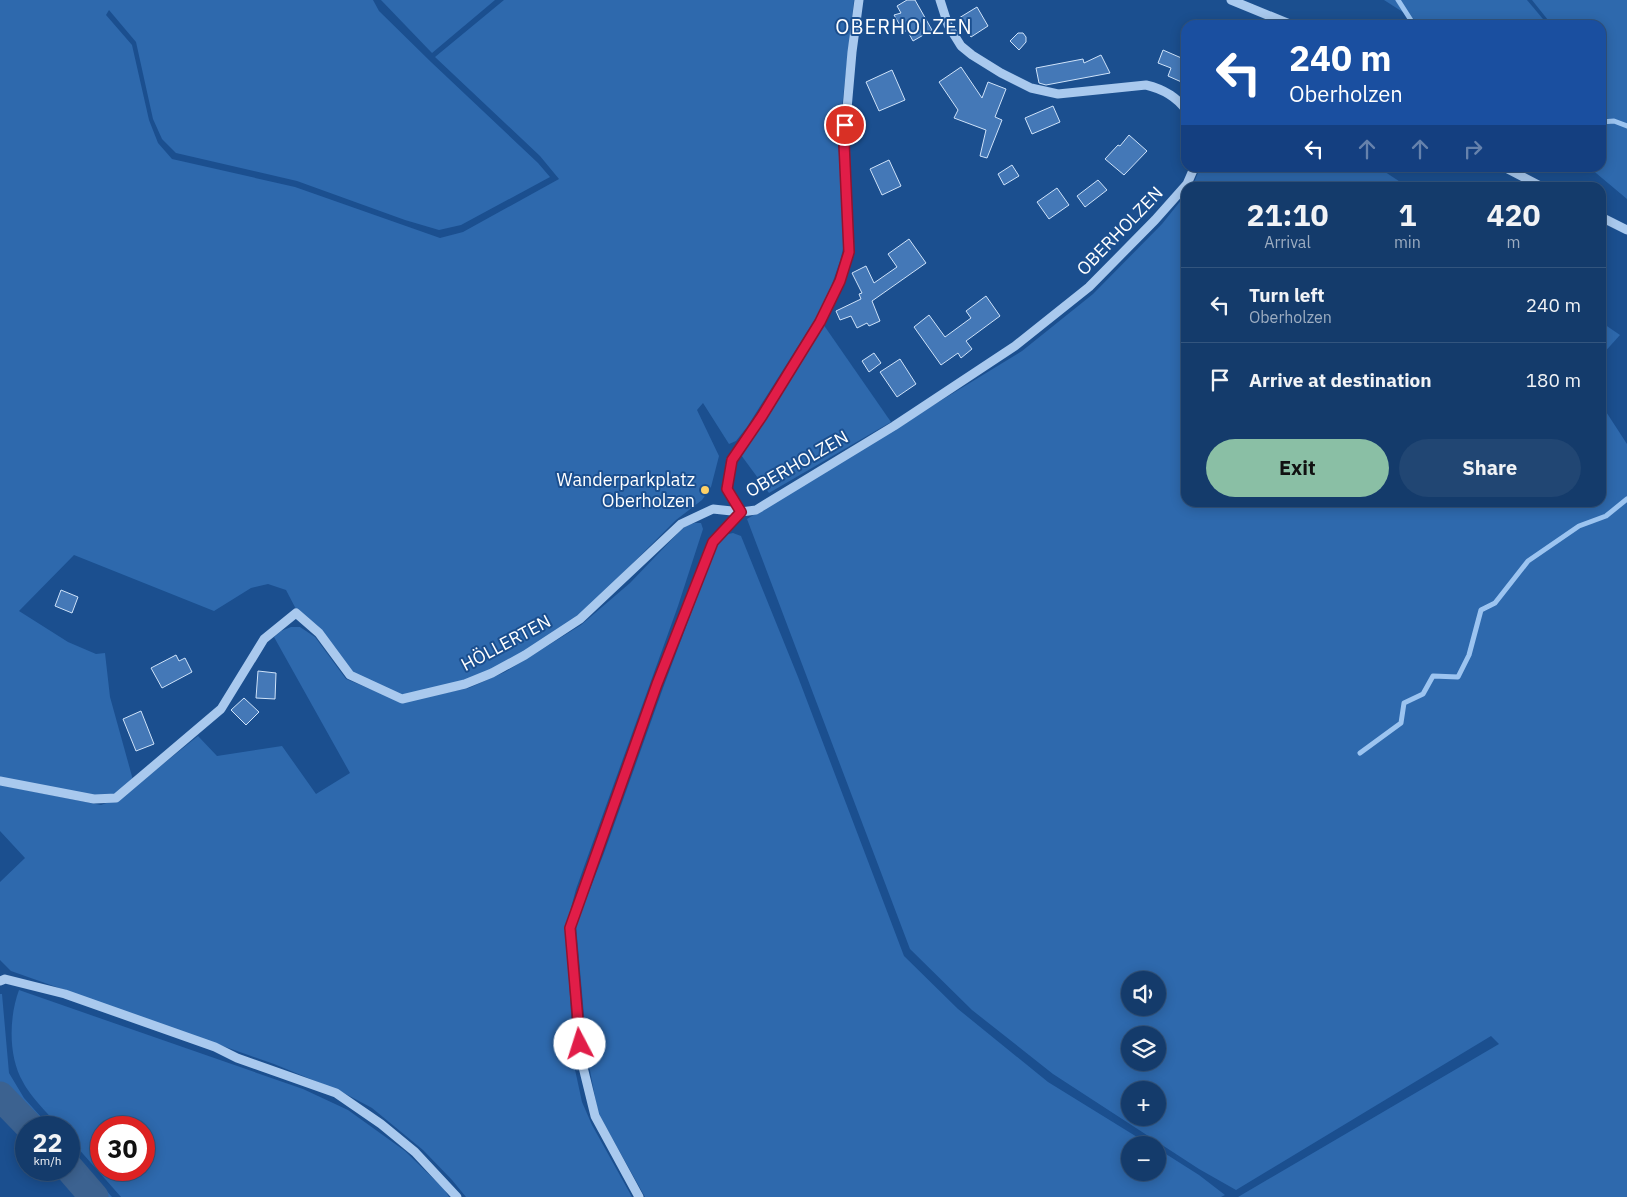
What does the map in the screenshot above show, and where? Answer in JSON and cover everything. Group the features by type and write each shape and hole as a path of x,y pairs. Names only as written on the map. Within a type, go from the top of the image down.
{"street":[{"name":"OBERHOLZEN","path":"859,0 852,52 844,143 849,252 840,281 820,322 762,416 732,460 727,489 741,512 756,510 894,426 1015,346 1096,281 1181,191"},
{"path":"940,0 948,25 961,46 1001,73 1031,88 1058,94 1146,85 1160,88 1181,102"},
{"path":"1231,0 1280,20"},
{"path":"1514,172 1533,182"},
{"path":"1606,220 1627,230"},
{"name":"HÖLLERTEN","path":"0,780 94,799 116,798 221,710 264,639 296,613 319,633 350,675 402,699 465,684 492,673 524,655 580,619 680,524 713,509 741,512"},
{"path":"639,1197 595,1116 582,1063 570,928 657,684 713,542 741,512"},
{"path":"2,978 65,994 215,1047 237,1058 336,1093 381,1124 415,1152 457,1197"}],"shaded area":[{"path":"0,0 373,0 379,11 538,163 550,177 461,225 439,230 405,220 297,181 176,153 162,139 153,119 136,42 109,10 106,15 132,45 149,120 158,143 172,159 295,187 440,238 463,232 559,179 540,156 435,57 504,0 854,0 838,142 845,241 840,261 829,293 817,316 747,427 736,441 729,444 703,403 697,410 719,456 711,487 702,500 676,520 579,617 523,653 465,682 402,696 351,674 297,611 286,590 268,584 251,588 214,611 74,555 19,611 68,642 96,654 105,653 110,697 133,780 115,795 96,796 0,777"},
{"path":"381,0 495,0 432,53"},
{"path":"1384,0 1527,0 1544,20 1415,20"},
{"path":"1532,0 1627,0 1627,199 1595,172 1606,172 1606,20 1548,20"},
{"path":"1198,172 1385,172 1400,182 1194,182"},
{"path":"1181,200 1181,507 1606,507 1606,412 1627,444 1627,1197 1238,1197 1499,1044 1491,1036 1236,1190 1166,1148 1166,1136 1148,1136 1133,1126 1166,1126 1166,1081 1121,1081 1121,1118 1053,1074 972,1010 910,949 747,519 1022,351 1093,294 1162,224"},
{"path":"823,324 891,422 769,493 741,455"},
{"path":"1606,325 1620,335 1606,350"},
{"path":"701,523 703,529 678,606 576,889 566,927 574,1065 582,1102 592,1125 632,1197 466,1197 423,1150 372,1108 342,1092 274,1064 11,971 0,960 0,882 25,858 0,831 0,785 101,805 122,797 198,736 217,756 282,746 316,794 350,773 274,637 281,631 291,627 300,627 315,637 346,679 402,702 469,688 505,672 581,625 630,583 678,533 687,525"},
{"path":"733,533 741,536 798,677 904,956 958,1009 1048,1082 1135,1136 1121,1136 1121,1181 1166,1181 1166,1154 1199,1175 1225,1195 1221,1197 645,1197 598,1113 588,1060 576,925 716,547 724,535"},
{"path":"19,990 303,1089 348,1110 405,1151 444,1189 449,1197 121,1197 107,1181 155,1181 155,1116 90,1116 90,1162 80,1150 80,1116 50,1116 23,1082 18,1072 13,1049 13,1012"},
{"path":"0,994 2,994 9,1073 24,1098 40,1116 15,1116 0,1099"},
{"path":"80,1161 90,1172 90,1181 98,1181 112,1197 89,1197 75,1181 80,1181"}],"building":[{"path":"907,0 915,0 932,30 913,41 907,30 904,32 894,15 901,13 897,6"},
{"path":"977,7 988,26 971,37 959,18"},
{"path":"1018,33 1023,33 1026,37 1026,42 1019,50 1010,41"},
{"path":"1163,50 1181,58 1181,82 1168,76 1171,68 1158,63"},
{"path":"1101,55 1110,73 1046,85 1039,83 1036,68 1083,59 1084,63"},
{"path":"961,67 982,98 988,82 1006,89 995,117 1002,120 987,158 980,156 986,130 954,118 958,110 939,82"},
{"path":"892,70 905,100 879,111 866,82"},
{"path":"1053,106 1060,122 1032,134 1025,118"},
{"path":"1129,135 1147,151 1124,175 1105,159"},
{"path":"889,160 901,186 882,195 870,169"},
{"path":"1012,165 1019,176 1004,185 998,174"},
{"path":"1098,180 1107,190 1085,207 1077,196"},
{"path":"1057,188 1069,205 1049,219 1037,202"},
{"path":"909,239 926,263 872,301 880,321 869,326 867,323 857,328 851,316 840,320 836,311 861,299 859,294 862,293 852,273 866,266 874,283 897,267 888,254"},
{"path":"986,296 1000,316 966,341 972,349 961,358 958,353 941,365 914,327 929,315 945,337 971,318 966,311"},
{"path":"874,353 881,363 869,372 862,361"},
{"path":"900,359 916,384 897,397 880,372"},
{"path":"61,590 78,597 72,613 55,606"},
{"path":"176,655 179,661 185,658 192,672 162,688 151,668"},
{"path":"258,671 276,673 275,699 256,698"},
{"path":"244,698 259,712 246,725 231,710"},
{"path":"141,711 154,744 136,751 123,719"}],"waterway":[{"path":"1398,0 1411,20"},
{"path":"1606,122 1614,121 1627,126"},
{"path":"1360,753 1401,723 1404,703 1423,694 1433,676 1458,677 1469,655 1481,610 1495,603 1528,561 1579,526 1606,516 1627,499"},
{"path":"0,1096 19,1116"},
{"path":"80,1181 94,1197"}],"place":[{"name":"Wanderparkplatz Oberholzen","path":"705,490"}],"district":[{"name":"OBERHOLZEN","path":"904,27"}],"route":[{"path":"580,1044 570,928 657,684 713,542 741,512 727,489 732,460 762,416 820,322 840,281 849,252 844,143 845,125"}]}
